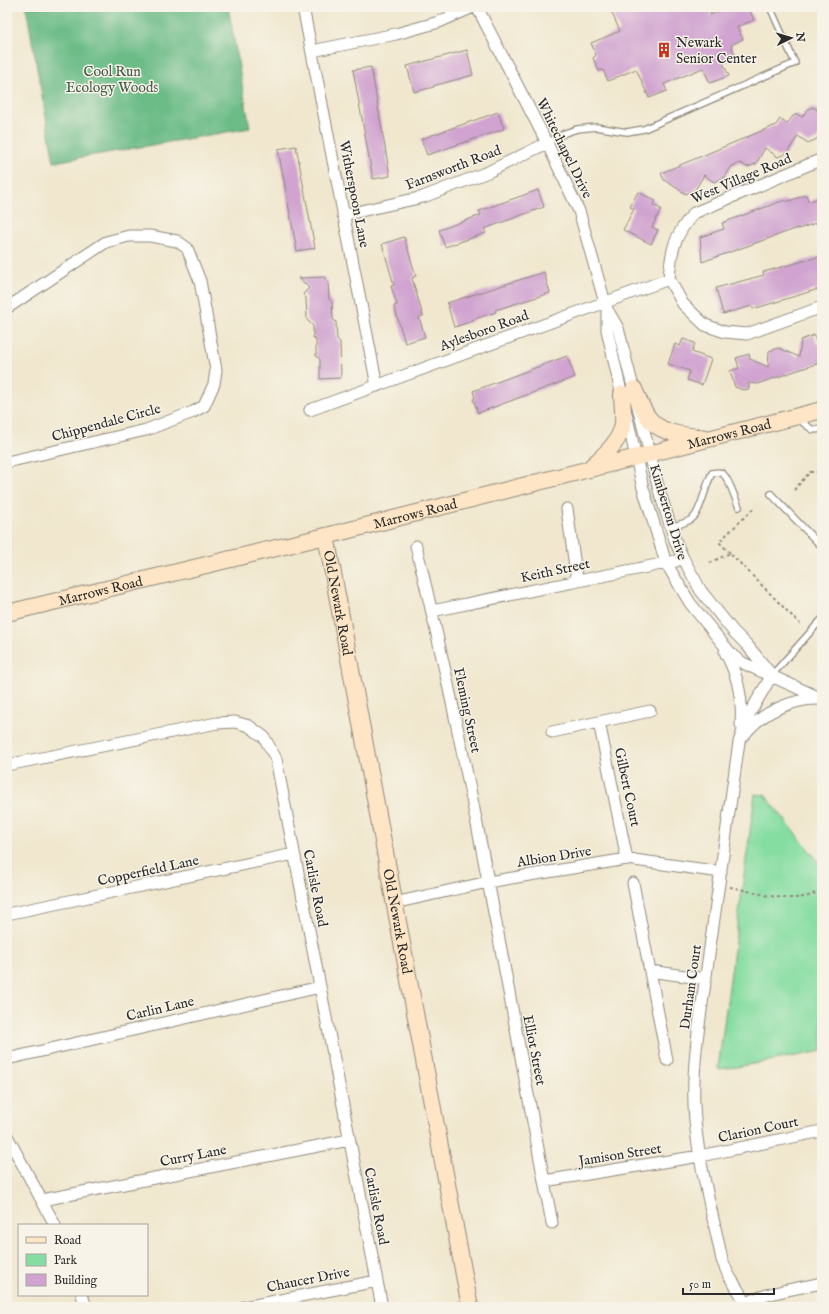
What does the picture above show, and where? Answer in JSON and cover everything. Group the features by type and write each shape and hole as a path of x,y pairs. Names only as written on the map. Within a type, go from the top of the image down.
{"street":[{"name":"Witherspoon Lane","path":"303,7 377,386"},
{"path":"312,51 396,34 439,22 473,7"},
{"name":"Whitechapel Drive","path":"476,7 547,143 579,211 606,306 618,328 628,392 643,456"},
{"name":"Farnsworth Road","path":"344,214 424,197 488,172 547,143"},
{"name":"West Village Road","path":"669,279 670,259 676,237 684,224 694,213 822,159"},
{"name":"Chippendale Circle","path":"7,305 106,242 129,236 150,236 177,241 186,248 200,281 216,370 214,384 204,406 193,412 146,430 7,462"},
{"path":"669,279 683,304 699,320 705,325 725,332 747,334 822,307"},
{"name":"Aylesboro Road","path":"310,410 606,306 669,279"},
{"path":"628,392 648,418 660,429 710,439"},
{"path":"589,469 615,444 620,434 623,422 628,392"},
{"name":"Marrows Road","path":"7,613 326,536 822,410"},
{"name":"Kimberton Drive","path":"643,456 659,490 683,558 702,591 728,625 772,675"},
{"name":"Kimberton Drive","path":"643,456 643,488 666,563 690,603 733,656 743,663 822,699"},
{"path":"567,509 577,581"},
{"name":"Old Newark Road","path":"326,536 470,1307"},
{"name":"Fleming Street","path":"416,546 432,611 488,882"},
{"name":"Keith Street","path":"432,611 666,563 683,558"},
{"path":"716,636 731,662 736,676 742,714 739,742"},
{"name":"Durham Court","path":"744,1305 722,1260 700,1156 694,1106 695,1061 739,742 748,716 772,675"},
{"path":"739,742 749,729 768,713 795,702 808,699 822,699"},
{"path":"552,732 650,712"},
{"name":"Carlisle Road","path":"7,765 217,723 235,722 249,726 264,737 276,759 382,1307"},
{"name":"Gilbert Court","path":"599,722 627,859"},
{"name":"Copperfield Lane","path":"7,914 294,854"},
{"name":"Albion Drive","path":"394,904 488,882 627,859 721,872"},
{"name":"Elliot Street","path":"488,882 552,1223"},
{"path":"633,883 667,1060"},
{"path":"650,971 706,979"},
{"name":"Carlin Lane","path":"7,1059 320,987"},
{"name":"Clarion Court","path":"700,1156 822,1131"},
{"path":"7,1136 54,1224"},
{"name":"Curry Lane","path":"42,1200 349,1140"},
{"name":"Jamison Street","path":"544,1181 700,1156"},
{"name":"Chaucer Drive","path":"244,1307 377,1282"},
{"path":"744,1305 769,1295 822,1283"},
{"path":"82,1296 86,1307"}],"lane":[{"path":"547,143 565,132 577,129 596,127 627,132 644,129 795,63 770,7"},
{"path":"796,417 813,430 822,429"},
{"path":"671,527 694,518 698,511 707,481 712,473 718,472 724,474 739,507"},
{"path":"771,494 822,547"},
{"path":"772,675 822,619"}],"path":[{"path":"794,490 810,472 822,472"},
{"path":"755,507 719,542 800,624"},
{"path":"710,563 730,553"},
{"path":"719,884 791,899 804,898 817,894 822,889"}],"green space":[{"name":"Cool Run Ecology Woods","path":"26,7 228,7 250,128 54,162"},
{"path":"755,794 765,795 820,864 818,874 822,879 822,1051 737,1067 718,1069"}],"building":[{"name":"Newark Senior Center","path":"609,7 713,7 710,15 730,7 748,7 754,20 737,27 743,39 731,45 736,57 723,63 729,76 710,83 703,68 664,84 667,91 649,98 636,69 608,81 603,70 599,71 593,58 596,55 591,43 620,31"},
{"path":"467,50 473,75 414,92 407,66"},
{"path":"371,67 390,176 373,179 353,70"},
{"path":"813,107 821,112 822,115 822,132 817,139 808,143 798,136 787,153 778,157 765,148 756,164 747,167 740,163 732,166 725,177 714,182 704,175 695,190 686,194 664,180 661,173 776,125 780,119 787,124 793,116 797,114 802,117 808,109"},
{"path":"498,112 504,129 427,155 421,139"},
{"path":"296,146 315,248 297,251 278,149"},
{"path":"538,190 544,207 484,229 486,233 445,247 439,230 481,215 479,211"},
{"path":"638,192 656,201 653,205 661,209 652,227 658,230 651,244 623,230 634,209 630,207"},
{"path":"806,195 809,202 822,196 822,218 819,219 819,222 702,262 700,237 724,229 722,223 785,200 786,202"},
{"path":"404,237 416,276 412,278 423,316 419,317 425,337 405,343 394,306 397,305 391,286 394,285 382,244"},
{"path":"822,256 822,288 753,309 752,306 723,314 716,288 764,275 763,272"},
{"path":"544,272 550,293 495,310 496,312 454,327 447,303"},
{"path":"324,277 328,282 329,299 332,302 333,319 336,322 337,339 340,342 341,378 320,379 320,359 316,356 316,340 313,337 313,326 307,320 306,298 303,294 309,288 299,278"},
{"path":"814,335 817,345 822,344 822,362 757,384 749,383 749,389 743,390 735,387 730,371 739,368 736,358 749,354 750,359 768,367 769,351 779,348 799,357 801,340"},
{"path":"683,339 695,343 692,352 711,359 702,385 687,380 690,371 668,364 675,344 680,346"},
{"path":"567,356 575,377 478,413 473,399 475,398 473,391"}],"place":[{"name":"Newark Senior Center","path":"664,50"}]}
